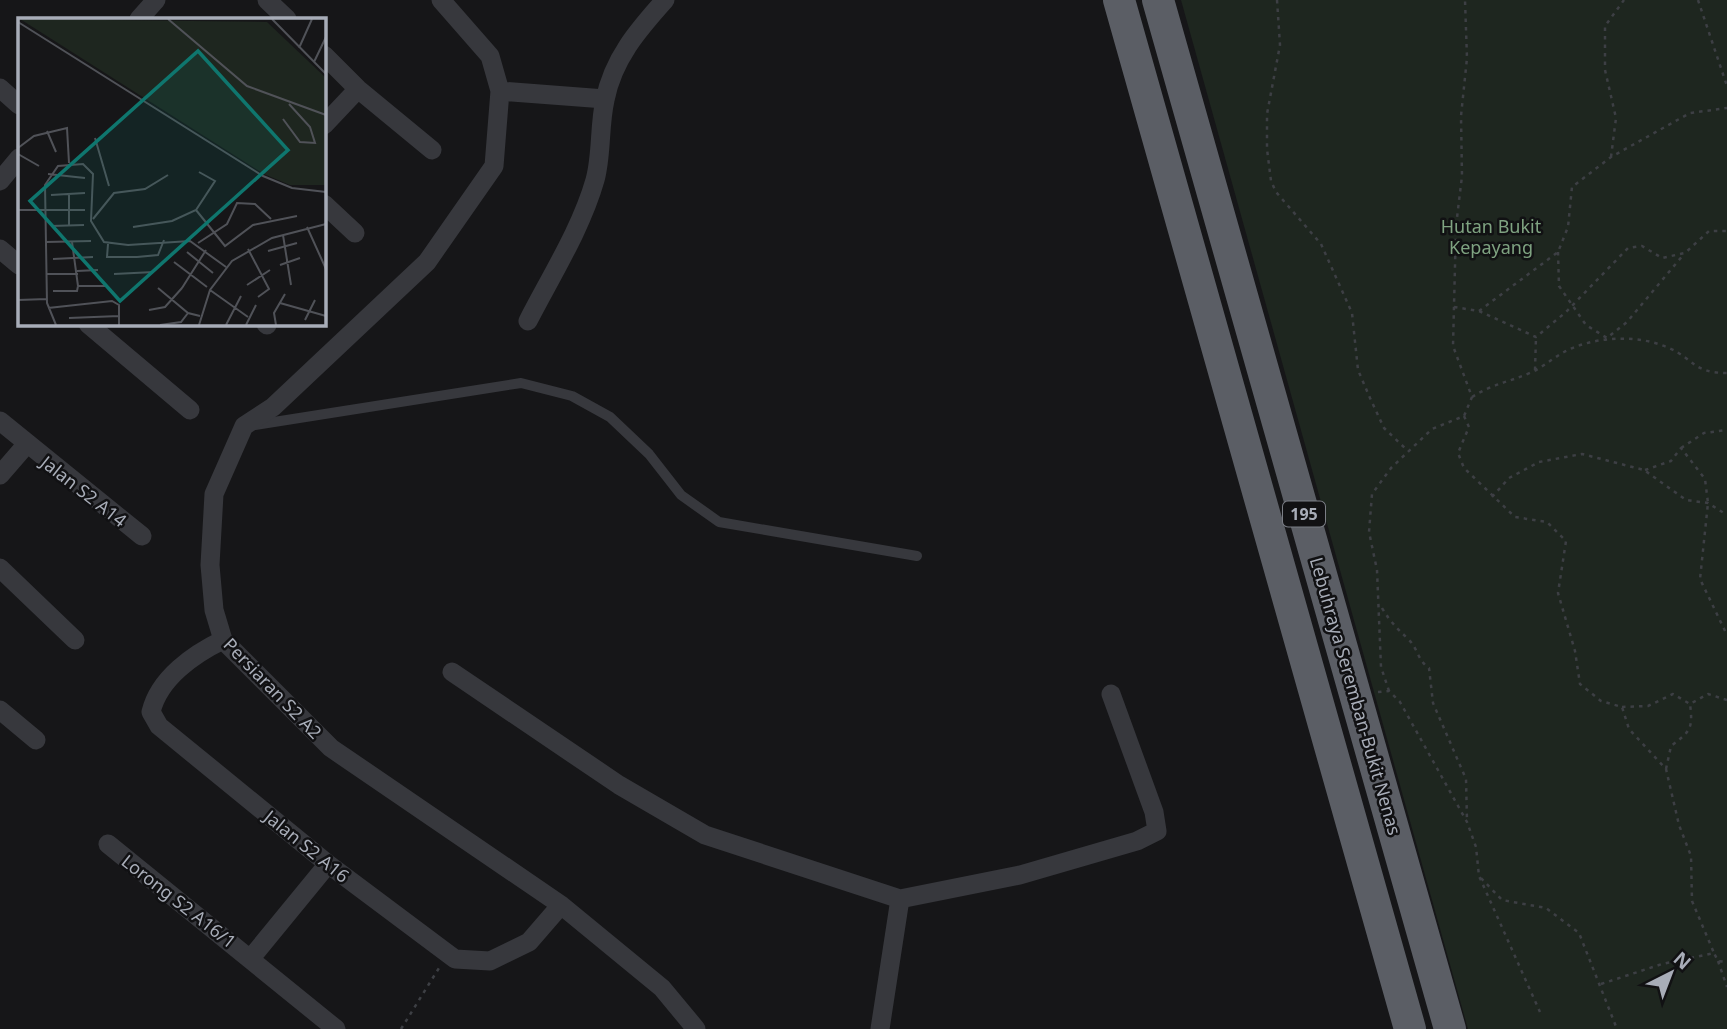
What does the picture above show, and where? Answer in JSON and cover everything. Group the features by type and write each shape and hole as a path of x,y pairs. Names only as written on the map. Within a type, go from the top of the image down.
{"highway":[{"name":"195","path":"1119,0 1410,1029"},
{"name":"Lebuhraya Seremban-Bukit Nenas","path":"1158,0 1450,1029"}],"street":[{"path":"140,18 156,0"},
{"path":"268,0 286,18"},
{"path":"244,426 273,407 427,262 494,166 500,91 490,56 441,0"},
{"path":"528,321 587,204 596,178 605,99 629,40 665,0"},
{"path":"326,57 358,89 432,150"},
{"path":"0,88 18,104"},
{"path":"326,123 358,89"},
{"path":"500,91 605,99"},
{"path":"0,181 18,159"},
{"path":"326,206 355,233"},
{"path":"0,249 18,264"},
{"path":"97,326 190,410"},
{"name":"Jalan S2 A14","path":"0,421 26,445 142,536"},
{"name":"Persiaran S2 A2","path":"244,426 214,494 210,565 214,610 223,640 331,748 561,905 662,988 696,1029"},
{"name":"Jalan S2 A14","path":"0,475 26,445"},
{"path":"0,568 75,640"},
{"name":"Jalan S2 A16","path":"223,640 195,654 155,696 151,712 159,726 328,864 455,959 490,961 529,942 561,905"},
{"path":"452,672 618,785 705,835 900,899 1020,875 1136,841 1157,831 1154,812 1111,694"},
{"path":"0,710 36,740"},
{"name":"Lorong S2 A16/1","path":"108,844 336,1029"},
{"path":"251,958 328,864"},
{"path":"880,1029 900,899"}],"lane":[{"path":"244,426 522,383 572,396 610,417 649,454 681,495 719,522 918,556"}],"path":[{"path":"1277,0 1280,46 1267,114 1271,181 1276,192 1321,244 1352,313 1359,370 1366,388 1384,428 1408,451"},
{"path":"1465,0 1462,176 1456,226 1453,346 1472,397"},
{"path":"1611,157 1616,118 1605,70 1605,26 1624,0"},
{"path":"1698,0 1727,86"},
{"path":"1727,108 1690,113 1611,157 1572,187 1568,227 1558,252 1559,286 1586,324 1607,338 1670,348 1692,365 1711,373 1727,373"},
{"path":"1540,1012 1479,876 1476,847 1467,822 1400,702 1389,691 1381,667 1377,570 1369,532 1372,494 1391,468 1432,429 1464,416 1472,397 1494,383 1535,370 1566,351 1607,338 1627,322 1685,253 1709,231 1727,231"},
{"path":"1535,370 1536,337 1628,248 1642,246 1662,258 1685,253"},
{"path":"1479,311 1558,252"},
{"path":"1454,307 1479,311 1536,337"},
{"path":"1464,416 1469,426 1458,453 1464,468 1515,517 1547,522 1566,541 1558,593 1575,651 1580,684 1601,701 1622,707 1648,706 1673,694 1690,704"},
{"path":"1644,470 1671,461 1681,448 1704,433 1727,430"},
{"path":"1681,448 1705,479 1708,503 1700,579 1727,635"},
{"path":"1492,497 1509,478 1539,462 1582,453 1644,470 1686,500 1708,503 1727,515"},
{"path":"1380,606 1391,623 1411,642 1421,663 1429,668 1433,703 1466,779 1467,822"},
{"path":"1365,730 1370,702 1378,692 1389,691"},
{"path":"1690,704 1708,694 1727,700"},
{"path":"1690,704 1693,724 1686,735 1671,746 1666,769 1679,825 1692,856 1692,901 1727,987"},
{"path":"1622,707 1629,729 1666,769"},
{"path":"1479,876 1502,900 1546,908 1579,933 1617,1029"},
{"path":"1601,984 1662,964 1714,953"},
{"path":"401,1029 449,954"},
{"path":"1718,961 1727,962"}],"green space":[{"name":"Hutan Bukit Kepayang","path":"1181,0 1727,0 1727,1029 1468,1029"}]}
